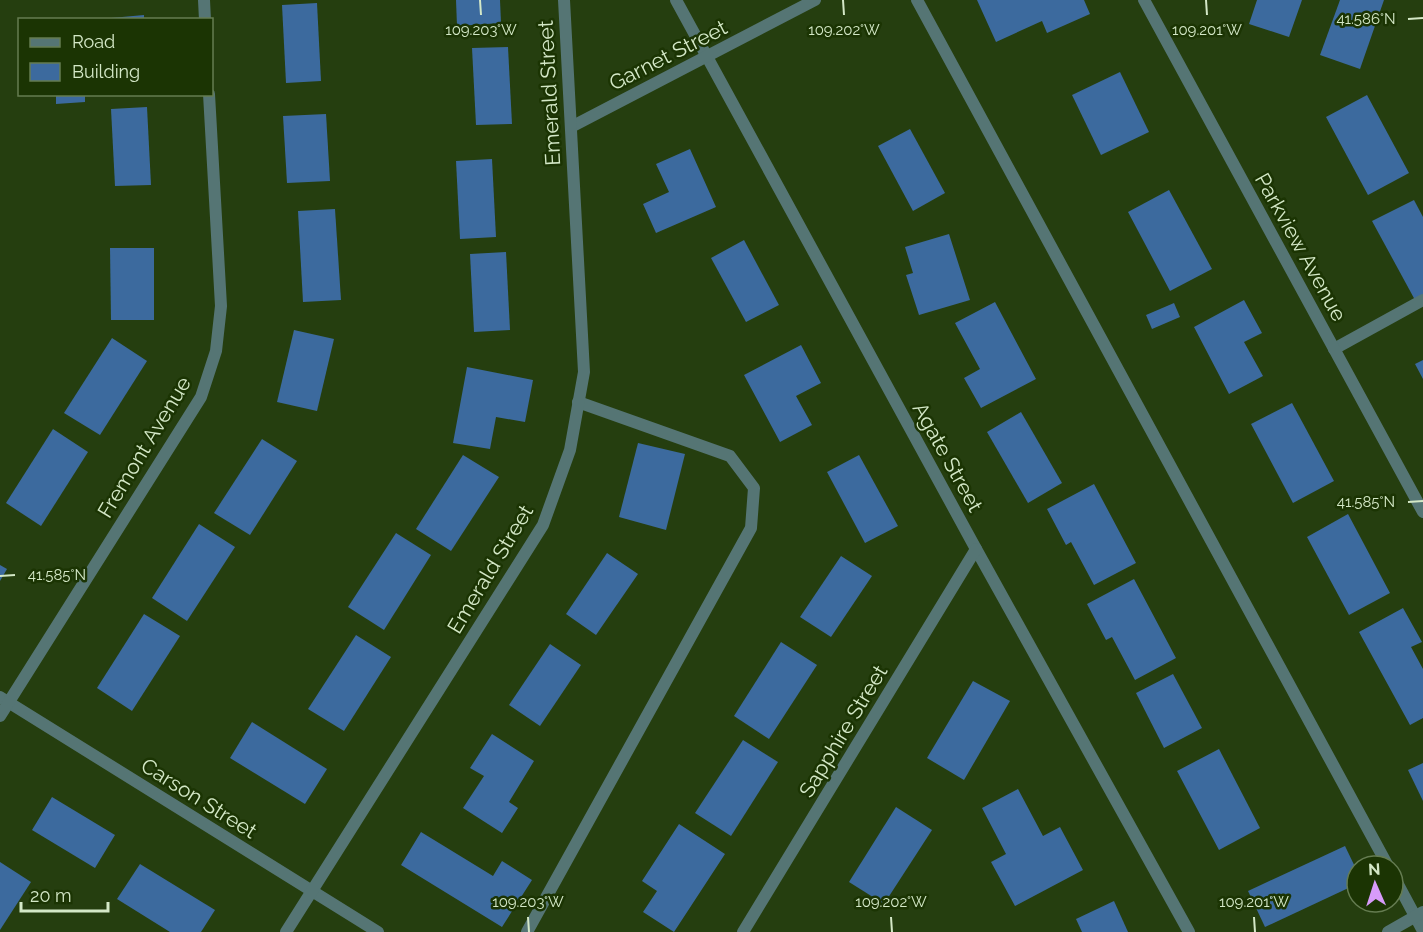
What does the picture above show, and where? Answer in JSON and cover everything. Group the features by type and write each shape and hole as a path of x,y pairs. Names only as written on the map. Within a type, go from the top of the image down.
{"street":[{"path":"204,0 205,18"},
{"name":"Emerald Street","path":"286,932 543,525 570,450 584,372 564,0"},
{"name":"Agate Street","path":"676,0 976,549 1189,932"},
{"name":"Garnet Street","path":"570,127 815,0"},
{"path":"917,0 1381,854"},
{"name":"Parkview Avenue","path":"1144,0 1422,508"},
{"name":"Fremont Avenue","path":"0,716 4,699 201,397 216,351 221,306 209,96"},
{"path":"1334,349 1423,300"},
{"path":"527,932 752,528 754,488 730,456 578,402"},
{"name":"Sapphire Street","path":"742,932 976,549"},
{"name":"Carson Street","path":"4,699 378,932"},
{"path":"1405,893 1419,914 1423,932"},
{"path":"1388,932 1419,914"}],"building":[{"path":"456,0 500,0 501,23 457,26"},
{"path":"977,0 1084,0 1090,14 1047,33 1042,21 996,42"},
{"path":"1257,0 1302,0 1289,37 1249,24"},
{"path":"1340,0 1384,0 1360,69 1320,55"},
{"path":"317,3 321,81 286,83 282,5"},
{"path":"144,15 144,18 111,18"},
{"path":"508,47 512,124 476,125 472,48"},
{"path":"1120,72 1149,132 1101,155 1072,95"},
{"path":"1367,95 1409,173 1368,195 1326,117"},
{"path":"56,96 85,96 85,102 56,104"},
{"path":"147,107 151,185 115,186 111,109"},
{"path":"326,114 330,181 287,183 283,116"},
{"path":"910,129 945,193 913,211 878,146"},
{"path":"690,149 716,207 656,233 643,204 669,192 656,164"},
{"path":"492,159 496,237 460,239 456,161"},
{"path":"1169,190 1212,269 1170,291 1128,212"},
{"path":"1414,200 1423,217 1423,296 1415,300 1372,221"},
{"path":"335,209 341,300 303,302 298,211"},
{"path":"949,234 970,300 919,315 906,275 913,273 905,247"},
{"path":"744,240 779,305 746,322 711,258"},
{"path":"110,248 154,248 154,320 111,320"},
{"path":"506,252 510,330 474,332 470,254"},
{"path":"1244,300 1262,333 1244,342 1263,376 1229,394 1194,327"},
{"path":"995,302 1036,379 981,408 964,378 980,369 955,323"},
{"path":"1174,303 1180,317 1152,329 1146,315"},
{"path":"294,330 334,339 317,411 277,402"},
{"path":"112,338 147,361 100,435 64,413"},
{"path":"801,345 821,383 796,396 812,425 780,442 744,375"},
{"path":"1423,360 1423,379 1415,364"},
{"path":"467,367 533,380 525,422 496,417 490,449 453,443"},
{"path":"1292,403 1334,481 1293,503 1251,424"},
{"path":"1021,412 1062,483 1028,503 987,432"},
{"path":"53,429 88,452 41,526 6,503"},
{"path":"262,439 297,461 250,535 214,513"},
{"path":"638,443 685,454 666,530 619,517"},
{"path":"463,455 499,477 451,551 416,529"},
{"path":"859,455 898,526 865,543 827,472"},
{"path":"1094,484 1136,563 1094,585 1071,542 1066,545 1047,509"},
{"path":"1348,514 1390,593 1349,615 1307,537"},
{"path":"199,524 235,547 187,621 152,598"},
{"path":"396,533 431,555 384,630 348,607"},
{"path":"607,553 638,574 596,635 566,614"},
{"path":"841,556 872,576 831,637 800,617"},
{"path":"0,565 7,569 0,581"},
{"path":"1134,579 1176,658 1135,680 1112,637 1106,640 1087,604"},
{"path":"1403,608 1422,642 1411,647 1423,669 1423,718 1410,725 1359,632"},
{"path":"144,614 180,636 132,711 97,688"},
{"path":"356,635 391,657 344,731 308,709"},
{"path":"781,642 817,665 769,739 734,716"},
{"path":"550,644 581,665 540,726 509,705"},
{"path":"1173,674 1202,728 1164,748 1136,693"},
{"path":"973,681 1010,701 964,780 927,758"},
{"path":"252,722 327,769 305,804 230,758"},
{"path":"492,734 534,761 509,802 518,808 502,833 463,808 484,776 470,768"},
{"path":"743,740 778,762 731,836 695,813"},
{"path":"1219,749 1260,828 1219,850 1177,771"},
{"path":"1423,763 1423,801 1408,770"},
{"path":"1018,789 1043,836 1060,827 1083,870 1015,906 991,862 1006,854 982,808"},
{"path":"52,797 115,835 95,868 32,830"},
{"path":"896,807 932,830 884,904 849,882"},
{"path":"679,824 725,854 674,932 643,912 657,891 642,881"},
{"path":"421,832 493,876 502,861 532,880 502,927 401,865"},
{"path":"1345,846 1349,854 1345,854 1345,890 1265,927 1248,891"},
{"path":"0,862 31,882 0,930"},
{"path":"140,864 215,910 201,932 170,932 117,899"},
{"path":"1114,901 1128,932 1082,932 1076,919"}]}
